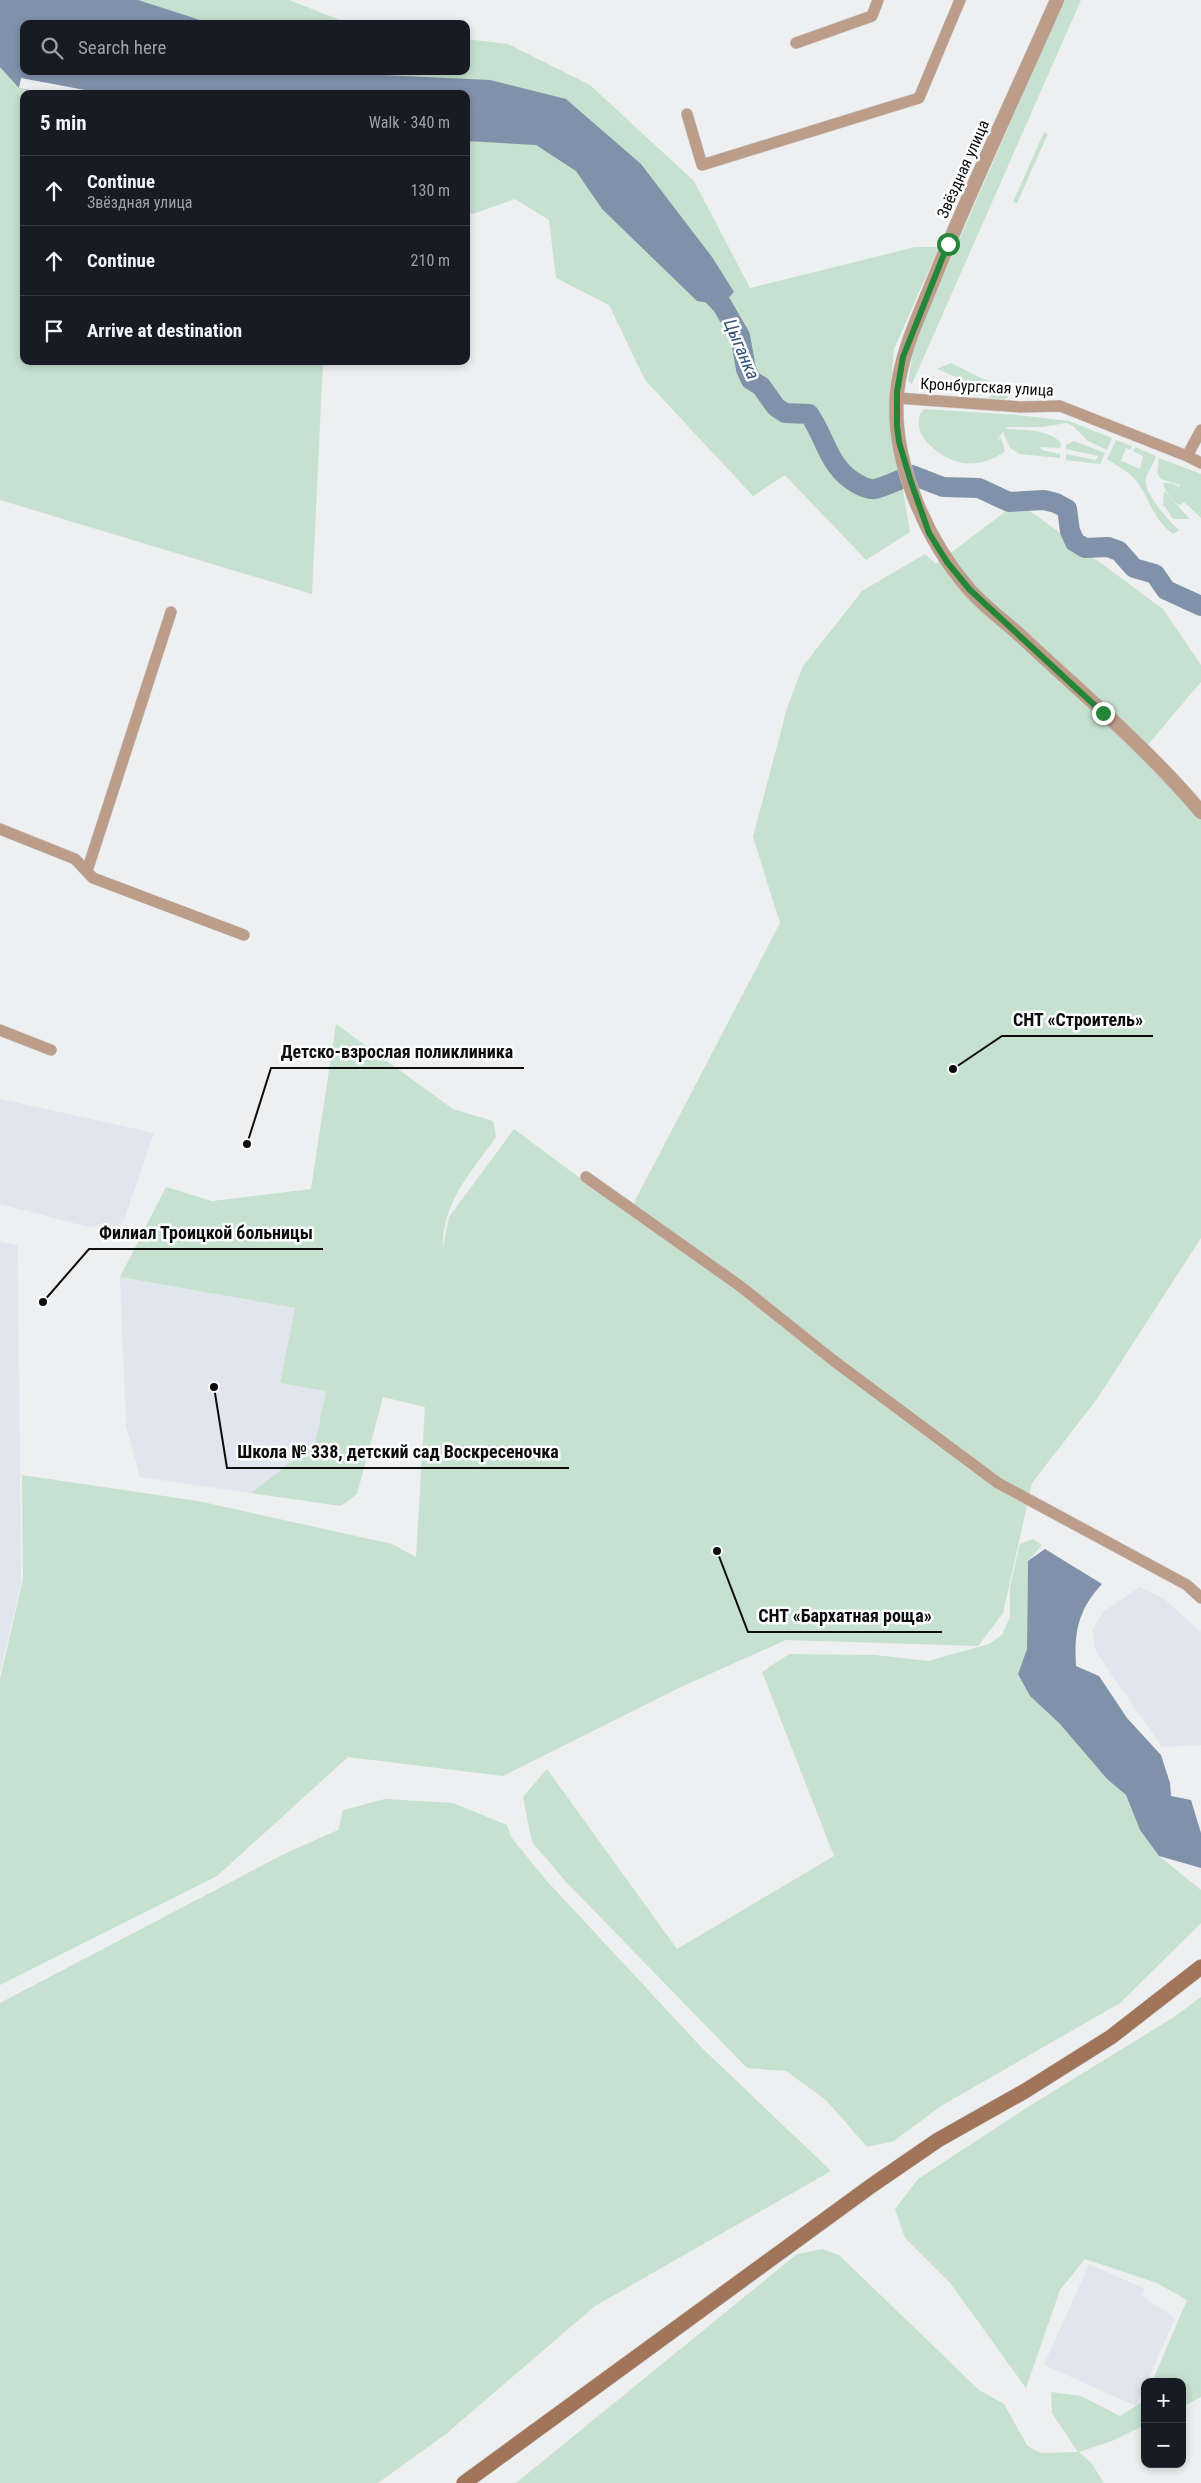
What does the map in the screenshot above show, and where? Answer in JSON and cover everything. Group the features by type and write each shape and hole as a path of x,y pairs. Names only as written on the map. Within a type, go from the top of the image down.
{"main road":[{"path":"464,2483 870,2186 938,2140 1025,2090 1111,2037 1201,1966"}],"street":[{"path":"796,43 872,16 878,0"},
{"path":"687,114 702,165 919,98 960,0"},
{"name":"Звёздная улица","path":"1057,0 948,244 906,348 897,398 899,442 929,533 947,562 970,590 1103,713 1201,812"},
{"name":"Кронбургская улица","path":"897,398 1020,406 1060,406 1188,456 1201,463"},
{"path":"1188,456 1201,430"},
{"path":"87,871 171,612"},
{"path":"0,829 75,859 93,878 244,935"},
{"path":"0,1030 51,1050"},
{"path":"586,1177 740,1286 841,1367 998,1483 1187,1585 1201,1598"}],"shaded area":[{"path":"0,1099 154,1133 124,1220 118,1228 85,1226 0,1204"},
{"path":"0,1241 18,1246 21,1583 0,1672"},
{"path":"120,1277 295,1308 280,1383 326,1390 315,1443 251,1493 140,1477 126,1426"},
{"path":"1140,1587 1164,1599 1201,1632 1201,1745 1162,1747 1096,1652 1092,1629 1104,1611"},
{"path":"1089,2264 1145,2289 1142,2296 1175,2318 1148,2378 1141,2378 1141,2395 1136,2406 1044,2365"}],"green space":[{"path":"0,0 289,0 340,20 20,20 20,75 470,75 470,39 508,44 590,85 694,181 750,288 915,247 939,247 894,349 889,407 910,532 866,560 785,475 753,496 645,380 609,305 556,278 549,220 515,199 470,214 470,90 20,90 20,365 323,365 312,594 0,500"},
{"path":"1064,0 1081,0 912,384 908,381 915,341"},
{"path":"1044,132 1048,134 1017,203 1013,202"},
{"path":"951,363 981,378 1006,386 1008,397 1004,400 989,398 992,392 937,369"},
{"path":"924,409 1017,415 1069,421 1112,438 1107,450 1088,441 1073,426 1066,423 1043,427 1007,427 1006,429 1028,430 1056,438 1061,443 1060,448 1040,447 1042,450 1060,454 1060,458 1019,454 1010,448 1003,432 997,440 1001,438 1005,451 987,461 978,463 959,462 941,454 923,437 919,429 919,419"},
{"path":"1116,440 1132,446 1130,450 1126,448 1121,461 1140,469 1143,456 1133,451 1135,447 1156,456 1147,475 1146,484 1152,499 1179,530 1173,534 1161,523 1135,479 1107,459"},
{"path":"1074,441 1105,453 1100,464 1066,460 1066,454 1096,460 1098,456 1066,449 1066,445"},
{"path":"1159,458 1201,474 1201,518 1184,502 1180,505 1169,496 1163,483 1172,483 1179,487 1180,485 1161,479 1157,473"},
{"path":"1164,491 1190,519 1173,519 1163,504"},
{"path":"1018,502 1163,609 1201,665 1201,682 1140,754 1201,816 1201,1238 1097,1399 1032,1483 1003,1613 978,1646 786,1640 683,1686 503,1776 348,1757 217,1876 0,1985 0,1679 23,1579 22,1475 198,1501 392,1544 416,1557 425,1407 383,1397 357,1494 341,1506 251,1493 315,1443 326,1391 280,1383 295,1308 120,1277 166,1187 212,1201 311,1189 336,1024 453,1109 493,1121 496,1137 468,1175 453,1203 447,1217 443,1248 449,1217 514,1129 628,1214 780,923 753,837 787,708 803,666 862,591 925,554 936,564"},
{"path":"1033,1539 1042,1545 1028,1561 1027,1649 1018,1674 1030,1696 1060,1724 1107,1779 1126,1795 1140,1830 1159,1856 1201,1890 1201,1923 1120,2003 941,2106 894,2141 867,2147 826,2100 786,2071 747,2068 567,1883 532,1842 523,1797 547,1769 677,1949 834,1856 762,1672 789,1654 875,1655 928,1661 989,1644 1002,1635 1010,1617 1010,1587 1020,1544"},
{"path":"385,1799 453,1803 507,1825 511,1837 546,1880 702,2048 831,2171 595,2306 446,2434 378,2483 0,2483 0,2003 284,1854 338,1830 343,1810"},
{"path":"1201,1997 1201,2397 1186,2405 1186,2378 1154,2378 1187,2300 1157,2283 1085,2259 1060,2290 1026,2388 951,2284 905,2238 895,2209 918,2179 1031,2105 1174,2017"},
{"path":"822,2249 839,2255 979,2390 1004,2404 1027,2445 1034,2450 1042,2453 1078,2452 1052,2413 1051,2392 1081,2396 1120,2416 1141,2403 1141,2427 1112,2441 1079,2452 1092,2464 1104,2483 516,2483 797,2254"}],"water":[{"path":"0,0 138,0 199,20 20,20 20,75 382,75 490,80 566,99 641,164 712,257 734,292 722,305 697,301 602,209 576,171 536,145 470,141 470,90 30,90 19,88 0,67"},
{"path":"1045,1549 1102,1584 1088,1603 1079,1622 1076,1642 1076,1666 1099,1676 1127,1718 1161,1755 1170,1783 1171,1796 1191,1800 1201,1833 1201,1868 1159,1856 1140,1830 1126,1795 1107,1779 1060,1724 1030,1696 1018,1674 1027,1649 1028,1561"}],"pier":[{"path":"21,78 85,90 30,90 19,88"}],"waterway":[{"name":"Цыганка","path":"704,286 722,305 740,336 746,369 751,380 761,386 776,407 785,413 809,414 828,452 839,469 856,483 875,489 912,475 943,487 979,488 1009,502 1044,500 1056,503 1067,509 1070,531 1075,542 1085,548 1108,547 1119,551 1134,568 1155,574 1166,590 1201,606"}],"place":[{"name":"СНТ «Строитель»","path":"953,1069"},
{"name":"Детско-взрослая поликлиника","path":"247,1144"},
{"name":"Филиал Троицкой больницы","path":"43,1302"},
{"name":"Школа № 338, детский сад Воскресеночка","path":"214,1387"},
{"name":"СНТ «Бархатная роща»","path":"717,1551"}],"route":[{"path":"948,244 903,357 897,392 899,442 911,482 929,533 947,562 970,590 1103,713"}]}
